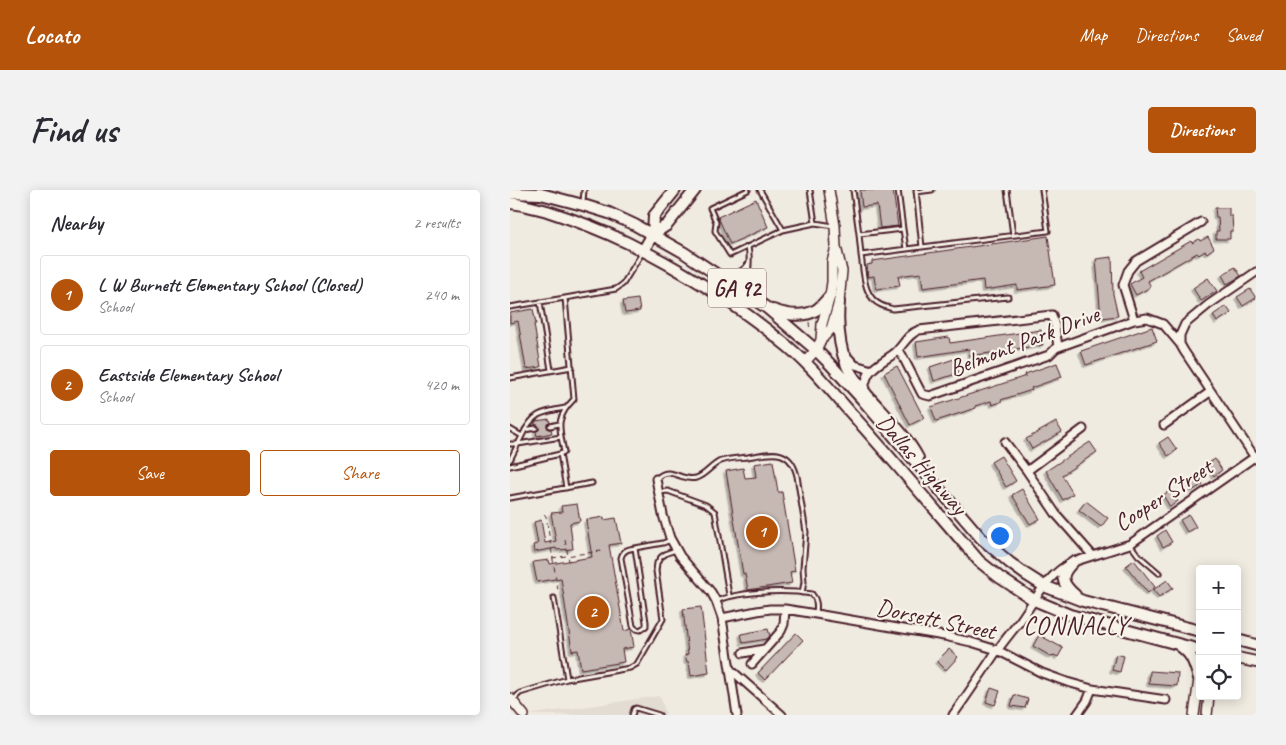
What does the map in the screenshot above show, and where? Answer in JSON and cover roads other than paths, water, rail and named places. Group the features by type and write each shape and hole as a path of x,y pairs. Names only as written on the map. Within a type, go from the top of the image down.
{"main road":[{"path":"653,234 654,216 675,190"},
{"path":"643,250 653,234 668,225 695,190"},
{"name":"GA 92","path":"510,193 541,194 583,205 609,213 653,234"},
{"name":"GA 92","path":"510,204 532,207 584,223 643,250"},
{"name":"Dallas Highway","path":"653,234 767,308 816,350 862,399 981,538 1025,574 1044,586 1083,602 1196,630"},
{"name":"Dallas Highway","path":"643,250 739,308 805,362 979,561 999,578 1034,600 1070,615 1196,649"},
{"path":"767,308 787,315 799,315 815,310 834,299 838,329 847,366 857,383 910,443 930,478"},
{"path":"1073,562 1065,570 1064,583 1066,588 1083,602"},
{"path":"1241,641 1256,644"},
{"path":"1177,644 1188,652 1196,667"},
{"path":"1241,659 1256,662"}],"street":[{"path":"805,362 816,350 818,336 831,328 834,299 842,271 836,247 835,226 829,190"},
{"path":"1134,320 1123,285 1128,271 1136,261 1201,222"},
{"path":"1180,344 1180,335 1184,324 1256,272"},
{"path":"864,390 867,377 872,370 897,351 915,331 919,330 1052,314 1056,326 1056,343 1058,347"},
{"name":"Belmont Park Drive","path":"897,351 902,355 922,394 930,396 1049,355 1058,347 1134,320 1147,318 1163,324 1180,344 1210,392 1256,457"},
{"path":"844,353 855,365 872,370"},
{"path":"1164,426 1210,392"},
{"path":"1027,471 1083,429"},
{"path":"1005,442 1056,514 1092,555"},
{"name":"Cooper Street","path":"953,715 997,650 1057,571 1073,562 1130,544 1256,457"},
{"path":"656,478 662,515 671,540 680,556 711,592 722,618 737,715"},
{"name":"Dorsett Street","path":"722,618 770,609 785,610 944,636 997,650 1042,673 1067,682 1092,689 1166,700"},
{"path":"752,664 781,631 784,624 785,610"},
{"path":"743,653 765,649"},
{"path":"730,669 782,715"},
{"path":"1077,715 1087,701 1092,689"},
{"path":"511,699 524,715"},
{"path":"1194,715 1196,699"},
{"path":"1207,715 1209,700"}],"lane":[{"path":"583,205 584,190"},
{"path":"748,190 710,208 716,222 715,231 730,255 783,230 816,223 835,226"},
{"path":"760,190 783,230"},
{"path":"810,190 816,223"},
{"path":"853,190 865,279 870,297 881,305 893,308 1008,296"},
{"path":"898,190 906,249"},
{"path":"922,247 916,191 932,190"},
{"path":"1007,190 1013,236"},
{"path":"862,255 1048,231 1042,190"},
{"path":"859,234 903,229"},
{"path":"748,247 750,261 747,279 752,298"},
{"path":"510,307 616,289 623,284 643,250"},
{"path":"719,276 736,274 742,271 750,261"},
{"path":"510,466 564,452 559,424 565,408 574,399 565,298"},
{"path":"540,302 551,370"},
{"path":"510,378 572,367"},
{"path":"510,460 530,422 542,412 565,408"},
{"path":"550,426 559,424"},
{"path":"525,430 536,428"},
{"path":"510,430 522,436"},
{"path":"510,444 561,437"},
{"path":"656,478 667,472 686,479 692,479 707,473 714,465 722,461 773,453 790,459 797,476 806,532 802,592"},
{"path":"560,454 566,488"},
{"path":"510,498 592,483"},
{"path":"658,492 668,491 706,505 715,512 729,595"},
{"path":"635,548 646,622 646,626 640,630 633,626 621,558 622,553 627,549 671,540"},
{"path":"1130,544 1138,555 1159,573"},
{"path":"511,699 520,693 568,679 630,668 637,664 663,618 656,571 657,563 667,553 677,550"},
{"path":"716,601 729,595 778,590 802,592 812,594 816,599 816,614"},
{"path":"554,598 568,679"},
{"path":"632,715 636,708 659,715"}],"place":[{"name":"L W Burnett Elementary School (Closed)","path":"762,532"},
{"name":"Eastside Elementary School","path":"593,612"}],"district":[{"name":"CONNALLY","path":"1076,625"}]}
